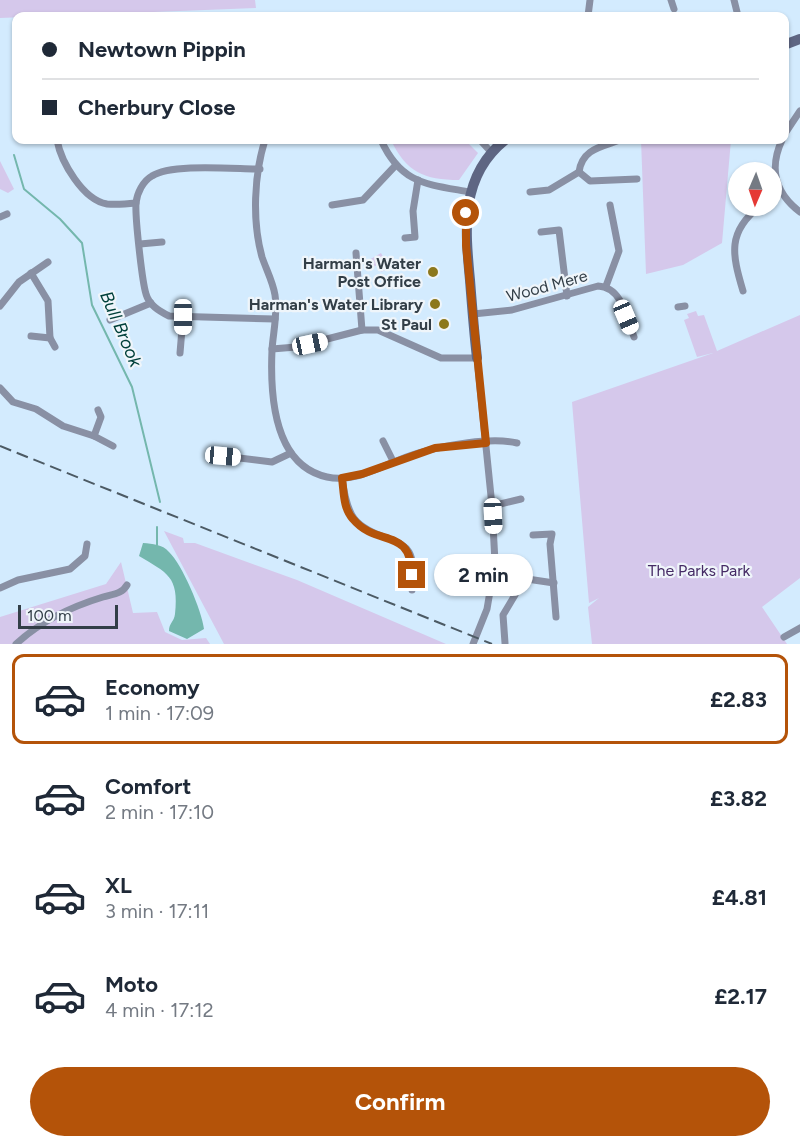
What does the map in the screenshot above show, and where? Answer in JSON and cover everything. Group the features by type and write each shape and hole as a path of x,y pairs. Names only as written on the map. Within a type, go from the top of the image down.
{"street":[{"path":"671,0 674,9"},
{"path":"789,128 800,111"},
{"path":"58,144 60,156 69,173 95,200 107,204 136,203"},
{"path":"265,144 254,216 261,255 275,296 272,349 273,400 280,431 299,463 313,472 342,478 362,474 435,448 504,440 517,443"},
{"path":"383,144 395,166 418,180 470,192"},
{"path":"484,144 492,152"},
{"path":"473,644 486,609 494,574 492,506 466,226 470,192 479,171 501,144"},
{"path":"579,172 581,159 587,153 611,144"},
{"path":"775,162 776,151 780,144"},
{"path":"332,205 363,200 395,166"},
{"path":"260,170 169,168 150,176 140,189 136,203 140,244 146,295 151,303 169,316 275,319"},
{"path":"579,172 590,181 637,179"},
{"path":"530,192 549,190 579,172"},
{"path":"405,238 415,237 413,211 418,180"},
{"path":"782,192 800,212"},
{"path":"606,286 619,251 610,205"},
{"path":"743,291 734,259 735,241 742,224 750,216"},
{"path":"541,232 559,230 567,296"},
{"path":"140,244 162,242"},
{"path":"356,253 363,330"},
{"path":"0,306 2,297 48,262"},
{"path":"31,273 48,301 50,338 55,347"},
{"name":"Wood Mere","path":"473,314 512,310 606,286 622,304 634,337"},
{"path":"110,320 151,303"},
{"path":"180,352 183,317"},
{"path":"272,349 296,347 363,330 389,334 421,351 441,358 477,358"},
{"path":"31,336 50,338"},
{"path":"1,394 13,402 43,412 63,426 94,436 113,446"},
{"path":"94,436 101,417 98,410"},
{"path":"383,441 393,462"},
{"path":"223,456 272,462 291,453"},
{"path":"342,478 346,508 353,519 370,533 404,546 410,553 412,590"},
{"path":"492,506 521,499"},
{"path":"532,535 552,534 550,544 556,617"},
{"path":"0,588 18,580 70,569 85,556 87,544"},
{"path":"494,574 554,583"},
{"path":"505,643 503,615 515,595 518,579"},
{"path":"16,644 43,622 73,607 117,594 127,585"},
{"path":"784,637 800,628"}],"green space":[{"path":"0,0 255,0 256,8 154,12 12,12 12,18 0,18"},
{"path":"393,144 469,144 478,153 459,180 447,180 418,172 403,160"},
{"path":"641,144 731,144 722,243 683,265 646,274"},
{"path":"0,161 14,189 8,193 0,189"},
{"path":"381,253 389,268 381,272 377,265 368,270 364,263"},
{"name":"The Parks Park","path":"696,311 698,316 704,315 717,351 800,315 800,578 762,607 787,644 592,644 588,607 599,598 589,603 572,402 713,353 697,357 684,320 689,318 687,314"},
{"path":"164,531 183,538 184,543 195,543 297,580 446,644 224,644"},
{"path":"121,562 133,613 157,612 165,632 182,640 206,638 210,644 0,644 0,617 106,584"}],"shaded area":[{"path":"143,543 166,549 180,567 191,588 204,629 187,639 169,631 175,614 176,601 173,583 164,572 139,556"}],"waterway":[{"name":"Bull Brook","path":"14,155 24,189 60,219 82,243 92,305 132,387 160,502"},
{"name":"Bull Brook","path":"157,527 157,545"}],"railway":[{"path":"0,446 492,644"}],"place":[{"name":"Harman's Water Post Office","path":"433,272"},
{"name":"Harman's Water Library","path":"435,304"},
{"name":"St Paul","path":"444,324"}],"route":[{"path":"412,575 410,553 404,546 370,533 353,519 346,508 342,478 356,477 435,448 486,443 466,245 466,213"}]}
